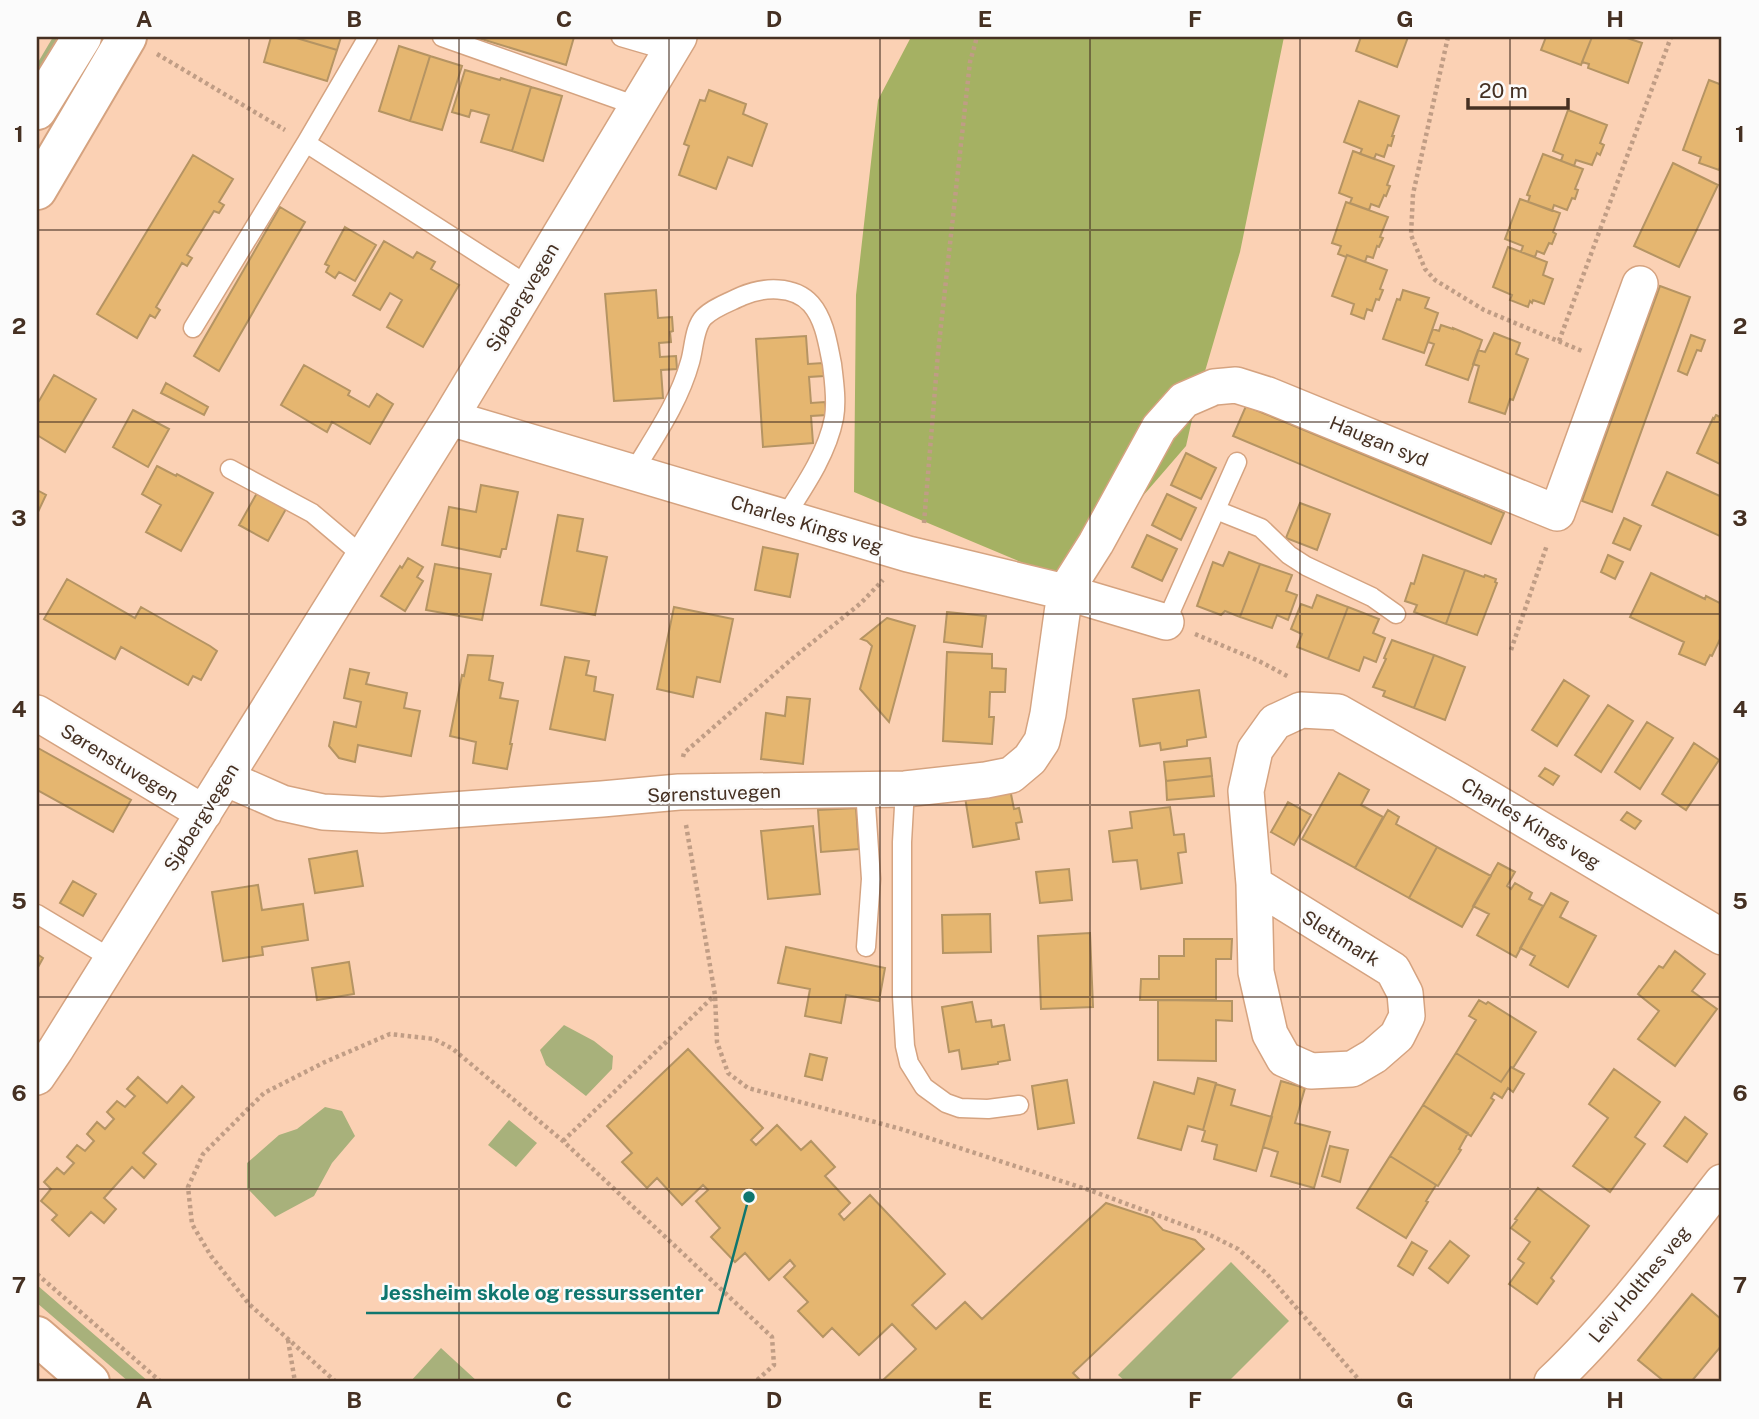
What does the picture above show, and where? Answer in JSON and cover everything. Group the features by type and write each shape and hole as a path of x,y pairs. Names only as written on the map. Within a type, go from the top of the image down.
{"main road":[{"path":"37,110 82,37"},
{"path":"37,190 141,45"},
{"path":"37,1336 90,1382"}],"street":[{"name":"Sjøbergvegen","path":"37,1077 450,418 674,44"},
{"path":"1557,513 1640,284"},
{"name":"Haugan syd","path":"1065,592 1096,543 1159,428 1184,400 1214,387 1236,385 1268,395 1557,513"},
{"name":"Charles Kings veg","path":"450,418 908,554 1065,592 1166,622"},
{"name":"Sørenstuvegen","path":"225,778 282,803 323,812 382,815 679,792 905,789 1011,775 1030,759 1042,741 1065,592"},
{"name":"Slettmark","path":"1254,884 1393,970 1405,993 1407,1016 1398,1035 1374,1056 1352,1069 1311,1071 1284,1059 1270,1034 1256,972 1254,884 1247,791 1255,750 1275,722 1300,710 1338,712"},
{"name":"Charles Kings veg","path":"1338,712 1481,793 1722,937"},
{"name":"Sørenstuvegen","path":"37,713 204,813"},
{"name":"Leiv Holthes veg","path":"1552,1382 1580,1355 1664,1256 1722,1182"}],"lane":[{"path":"193,328 368,37"},
{"path":"442,37 637,106"},
{"path":"621,37 674,44"},
{"path":"306,143 529,286"},
{"path":"634,471 669,414 690,365 700,323 706,315 748,293 780,289 796,293 810,303 819,316 824,332 835,383 834,416 826,444 812,473 784,518"},
{"path":"1166,622 1237,462"},
{"path":"230,469 312,513 364,557"},
{"path":"1216,510 1261,528 1289,555 1306,566 1371,597 1396,614"},
{"path":"905,789 902,842 902,996 905,1046 909,1063 924,1087 947,1103 960,1108 988,1109 1020,1105"},
{"path":"865,790 871,879 866,947"},
{"path":"37,914 112,959"}],"path":[{"path":"1448,37 1413,194 1410,235 1425,270 1435,280 1484,310 1559,341 1671,37"},
{"path":"141,45 306,143"},
{"path":"1511,650 1557,513"},
{"path":"1166,622 1286,676 1338,712"},
{"path":"563,1141 715,995 716,1042 727,1073 748,1088 901,1129 1092,1191 1208,1234 1238,1249 1267,1274 1361,1382"},
{"path":"335,1382 248,1304 211,1256 192,1224 188,1186 203,1154 264,1093 325,1062 390,1034 434,1039 453,1049 563,1141 772,1337 774,1365 755,1382"},
{"path":"37,1274 161,1382"},
{"path":"288,1339 295,1382"}],"green space":[{"path":"53,37 70,37 37,93 37,64"},
{"path":"911,37 1284,37 1240,252 1196,402 1186,446 1066,585 1035,568 854,492 856,295 878,100"},
{"path":"564,1025 594,1041 613,1056 612,1069 586,1096 546,1065 540,1050"},
{"path":"325,1107 342,1111 355,1136 332,1163 314,1196 275,1217 247,1188 247,1163 279,1135 297,1129"},
{"path":"509,1120 537,1143 516,1167 488,1145"},
{"path":"1231,1262 1289,1321 1228,1382 1126,1382 1118,1375"},
{"path":"37,1285 149,1382 129,1382 37,1303"},
{"path":"441,1348 478,1382 410,1382"}],"building":[{"path":"271,37 293,37 337,50 327,81 264,62"},
{"path":"293,37 341,37 337,50"},
{"path":"475,37 574,37 566,65"},
{"path":"1361,37 1408,37 1397,67 1356,51"},
{"path":"1546,37 1592,37 1581,65 1541,50"},
{"path":"1592,37 1624,37 1642,43 1628,83 1588,68 1589,64 1582,62"},
{"path":"399,46 430,56 410,121 379,111"},
{"path":"430,56 462,66 442,130 410,121"},
{"path":"465,70 531,87 512,151 481,142 489,115 471,110 469,117 452,112"},
{"path":"1709,80 1722,85 1722,164 1719,170 1699,163 1701,157 1683,150"},
{"path":"531,87 562,96 543,161 512,151"},
{"path":"709,90 746,104 743,114 767,124 752,166 728,157 716,189 679,175 689,146 684,144 700,100 705,101"},
{"path":"1359,101 1399,116 1391,146 1388,145 1384,157 1376,154 1374,159 1360,154 1362,149 1344,142"},
{"path":"1568,110 1607,125 1600,143 1604,145 1592,165 1576,160 1574,166 1561,161 1563,155 1553,151"},
{"path":"1353,151 1394,166 1387,185 1390,186 1379,207 1371,204 1369,210 1350,203 1352,198 1339,193"},
{"path":"1543,154 1583,169 1575,189 1578,190 1575,199 1572,198 1567,210 1554,205 1552,211 1528,202 1530,196 1527,195"},
{"path":"193,155 233,179 219,202 224,205 219,213 214,211 187,255 192,258 187,266 182,263 156,307 160,310 155,318 150,315 137,338 97,314"},
{"path":"1673,163 1718,185 1679,267 1634,246"},
{"path":"1520,199 1560,213 1553,232 1556,234 1544,254 1537,251 1535,257 1521,252 1523,246 1505,239"},
{"path":"1346,202 1388,217 1379,247 1377,246 1373,258 1367,256 1365,262 1338,254 1341,246 1332,243"},
{"path":"280,207 305,222 219,371 194,356"},
{"path":"345,227 376,245 355,281 339,272 335,278 326,272 329,266 325,264"},
{"path":"384,241 413,258 417,252 435,262 431,269 459,285 423,347 387,327 402,300 390,293 380,310 353,295"},
{"path":"1508,247 1547,262 1543,275 1553,279 1544,304 1533,300 1528,307 1510,300 1512,295 1493,287"},
{"path":"1347,255 1387,270 1379,300 1376,299 1372,311 1367,309 1364,319 1351,314 1354,304 1332,296"},
{"path":"1660,286 1690,297 1612,512 1582,501"},
{"path":"656,290 658,318 672,317 673,331 670,332 671,342 659,343 660,357 676,356 677,369 661,370 663,398 614,401 605,294"},
{"path":"1403,290 1429,298 1425,308 1438,313 1424,353 1383,339 1397,299 1400,300"},
{"path":"1441,325 1482,340 1468,380 1426,365 1434,344 1428,342 1433,329 1439,331"},
{"path":"1494,333 1520,343 1516,354 1528,359 1505,414 1469,402 1479,366 1473,364 1478,350 1485,352"},
{"path":"1691,335 1705,340 1701,351 1697,350 1687,375 1678,371"},
{"path":"806,336 808,364 823,363 824,376 809,377 811,403 825,402 827,415 811,416 813,443 763,447 756,339"},
{"path":"304,365 350,391 348,395 369,407 377,394 393,404 370,444 332,422 327,432 281,405"},
{"path":"54,375 96,399 65,452 37,435 37,400 39,401"},
{"path":"166,383 208,407 204,415 161,393"},
{"path":"1246,406 1504,513 1491,544 1233,436"},
{"path":"133,410 169,429 148,467 113,447"},
{"path":"1716,415 1722,418 1722,465 1697,453"},
{"path":"1186,453 1216,468 1201,499 1171,485"},
{"path":"157,466 213,493 181,551 146,532 161,505 142,494"},
{"path":"1667,472 1722,497 1722,537 1652,505"},
{"path":"481,485 518,492 506,549 502,549 500,557 442,545 449,507 476,512"},
{"path":"37,490 46,495 37,514"},
{"path":"257,493 286,509 268,541 239,525"},
{"path":"1167,494 1196,508 1181,540 1152,525"},
{"path":"1300,503 1330,514 1317,550 1286,538"},
{"path":"558,515 583,519 577,551 607,557 595,615 541,605"},
{"path":"1624,518 1641,526 1630,550 1613,543"},
{"path":"1147,535 1177,549 1162,581 1132,567"},
{"path":"763,547 798,554 790,597 755,590"},
{"path":"1229,552 1260,564 1240,617 1225,611 1221,615 1197,606 1213,562 1223,566"},
{"path":"1423,555 1465,570 1446,624 1414,612 1417,605 1405,601 1411,583 1414,584"},
{"path":"1608,555 1623,562 1615,579 1601,572"},
{"path":"408,558 423,567 417,577 423,581 405,611 381,596"},
{"path":"435,564 491,574 482,620 426,610"},
{"path":"1260,564 1292,575 1286,591 1297,595 1288,620 1277,615 1272,628 1240,617"},
{"path":"1465,570 1496,579 1497,583 1477,635 1446,624"},
{"path":"1651,573 1705,599 1706,596 1722,604 1722,635 1705,665 1679,654 1684,642 1630,617"},
{"path":"67,579 135,618 141,607 217,651 201,680 193,676 188,685 121,647 115,659 44,619"},
{"path":"1317,595 1348,607 1328,659 1297,647 1302,634 1291,629 1301,604 1312,608"},
{"path":"674,607 733,619 720,682 697,677 693,697 657,689"},
{"path":"1348,607 1379,619 1373,633 1385,638 1376,662 1364,657 1359,671 1328,659"},
{"path":"947,612 986,616 982,647 944,642"},
{"path":"887,618 915,626 889,722 860,689 872,646 861,639"},
{"path":"1392,640 1434,655 1414,708 1383,696 1385,691 1373,687"},
{"path":"947,652 992,654 992,668 1006,669 1005,692 990,692 989,717 994,717 992,744 943,741"},
{"path":"468,655 493,656 489,680 503,683 500,698 518,701 507,769 473,763 476,742 450,736"},
{"path":"1434,655 1465,667 1445,720 1414,708"},
{"path":"565,657 589,661 586,675 596,677 594,691 613,695 605,740 550,729"},
{"path":"350,669 369,673 366,684 407,693 404,708 420,711 411,756 358,745 355,762 339,758 329,746 334,722 356,727 361,702 344,698"},
{"path":"1564,680 1589,696 1557,746 1532,730"},
{"path":"1199,690 1206,737 1187,740 1187,746 1161,750 1160,743 1140,746 1133,699"},
{"path":"787,697 810,699 803,764 761,759 766,713 785,716"},
{"path":"1608,705 1633,721 1601,772 1575,755"},
{"path":"1647,722 1673,738 1640,789 1615,772"},
{"path":"1694,743 1719,760 1686,810 1662,794"},
{"path":"38,748 131,800 113,832 37,790"},
{"path":"1210,758 1212,776 1166,781 1164,762"},
{"path":"1545,768 1559,776 1553,785 1539,776"},
{"path":"1339,773 1369,790 1361,805 1383,817 1355,868 1302,839"},
{"path":"1212,776 1214,796 1167,800 1166,781"},
{"path":"1010,789 1014,809 1019,808 1022,822 1016,823 1019,839 973,847 965,797"},
{"path":"1288,802 1311,815 1294,845 1271,832"},
{"path":"1170,807 1174,835 1184,834 1186,852 1178,853 1182,883 1141,889 1137,860 1113,862 1109,831 1132,828 1130,812"},
{"path":"856,808 859,849 821,852 818,810"},
{"path":"1388,810 1399,817 1396,824 1437,847 1409,898 1355,868"},
{"path":"1627,812 1641,821 1635,829 1621,820"},
{"path":"813,826 820,894 768,899 761,831"},
{"path":"1437,847 1491,876 1462,927 1409,898"},
{"path":"357,851 363,886 315,893 309,859"},
{"path":"1498,863 1515,872 1507,886 1511,889 1515,883 1532,893 1529,899 1543,906 1516,957 1477,935 1489,914 1473,906"},
{"path":"1069,869 1072,900 1040,903 1036,872"},
{"path":"73,881 96,894 83,916 60,903"},
{"path":"258,885 262,910 303,904 308,940 262,947 263,955 223,961 212,892"},
{"path":"1551,893 1568,902 1560,917 1596,936 1568,987 1530,965 1535,956 1520,948"},
{"path":"990,914 991,952 943,953 942,915"},
{"path":"1090,933 1093,1007 1041,1009 1038,936"},
{"path":"1184,939 1232,939 1231,959 1216,959 1216,1000 1140,1000 1141,979 1159,979 1159,956 1184,956"},
{"path":"786,947 885,968 879,1001 846,995 841,1023 805,1016 810,989 778,983"},
{"path":"1675,951 1705,974 1692,991 1717,1009 1675,1066 1638,1039 1659,1011 1638,994 1659,966 1663,968"},
{"path":"37,954 43,958 37,969"},
{"path":"349,962 354,994 317,1000 312,968"},
{"path":"1158,1000 1232,1001 1232,1021 1216,1020 1216,1061 1158,1060"},
{"path":"1479,1000 1486,1004 1488,1002 1536,1032 1501,1082 1456,1053 1476,1020 1469,1016"},
{"path":"972,1002 976,1022 991,1020 992,1027 1004,1025 1010,1060 962,1069 959,1050 949,1052 942,1007"},
{"path":"688,1049 763,1128 751,1140 756,1145 777,1125 801,1150 811,1141 835,1167 825,1176 850,1203 839,1214 844,1220 870,1195 945,1274 912,1305 936,1329 965,1302 982,1319 1106,1203 1152,1218 1163,1230 1195,1240 1204,1249 1073,1373 1082,1382 881,1382 916,1349 892,1324 859,1355 832,1328 823,1337 798,1311 808,1302 784,1277 795,1266 790,1260 769,1280 745,1253 735,1262 711,1237 720,1228 696,1201 708,1190 703,1185 682,1205 657,1178 647,1188 622,1162 632,1153 607,1126"},
{"path":"1456,1053 1501,1082 1511,1067 1524,1074 1513,1092 1508,1088 1502,1098 1494,1093 1491,1098 1494,1100 1471,1136 1423,1105"},
{"path":"810,1054 827,1058 822,1080 805,1076"},
{"path":"1614,1069 1660,1102 1635,1137 1645,1144 1610,1192 1573,1166 1608,1118 1589,1104"},
{"path":"138,1077 167,1103 182,1086 194,1097 143,1153 156,1164 144,1178 132,1167 104,1198 116,1209 104,1223 91,1212 69,1236 52,1220 57,1215 41,1201 51,1189 44,1182 57,1168 64,1174 74,1163 67,1157 77,1145 85,1151 94,1141 87,1134 97,1122 105,1129 114,1119 107,1112 117,1101 125,1107 135,1096 127,1089"},
{"path":"1198,1078 1216,1083 1203,1130 1188,1126 1181,1150 1138,1138 1154,1082 1194,1094"},
{"path":"1067,1080 1074,1123 1038,1129 1032,1086"},
{"path":"1281,1081 1305,1088 1295,1123 1330,1132 1314,1188 1271,1176 1278,1152 1263,1147"},
{"path":"1216,1084 1235,1090 1231,1105 1272,1117 1256,1171 1214,1159 1217,1145 1202,1141"},
{"path":"1423,1105 1468,1133 1459,1149 1461,1150 1438,1186 1390,1156"},
{"path":"1685,1117 1707,1134 1687,1162 1664,1146"},
{"path":"1330,1146 1348,1150 1340,1182 1322,1176"},
{"path":"1390,1156 1436,1185 1406,1238 1357,1208"},
{"path":"1538,1188 1589,1226 1551,1278 1554,1281 1537,1304 1509,1284 1524,1263 1518,1259 1530,1242 1511,1228"},
{"path":"1450,1241 1469,1256 1448,1283 1429,1268"},
{"path":"1412,1242 1427,1251 1413,1275 1398,1266"},
{"path":"1692,1294 1722,1320 1722,1345 1691,1382 1665,1382 1638,1360"}],"place":[{"name":"Jessheim skole og ressurssenter","path":"749,1197"}]}
